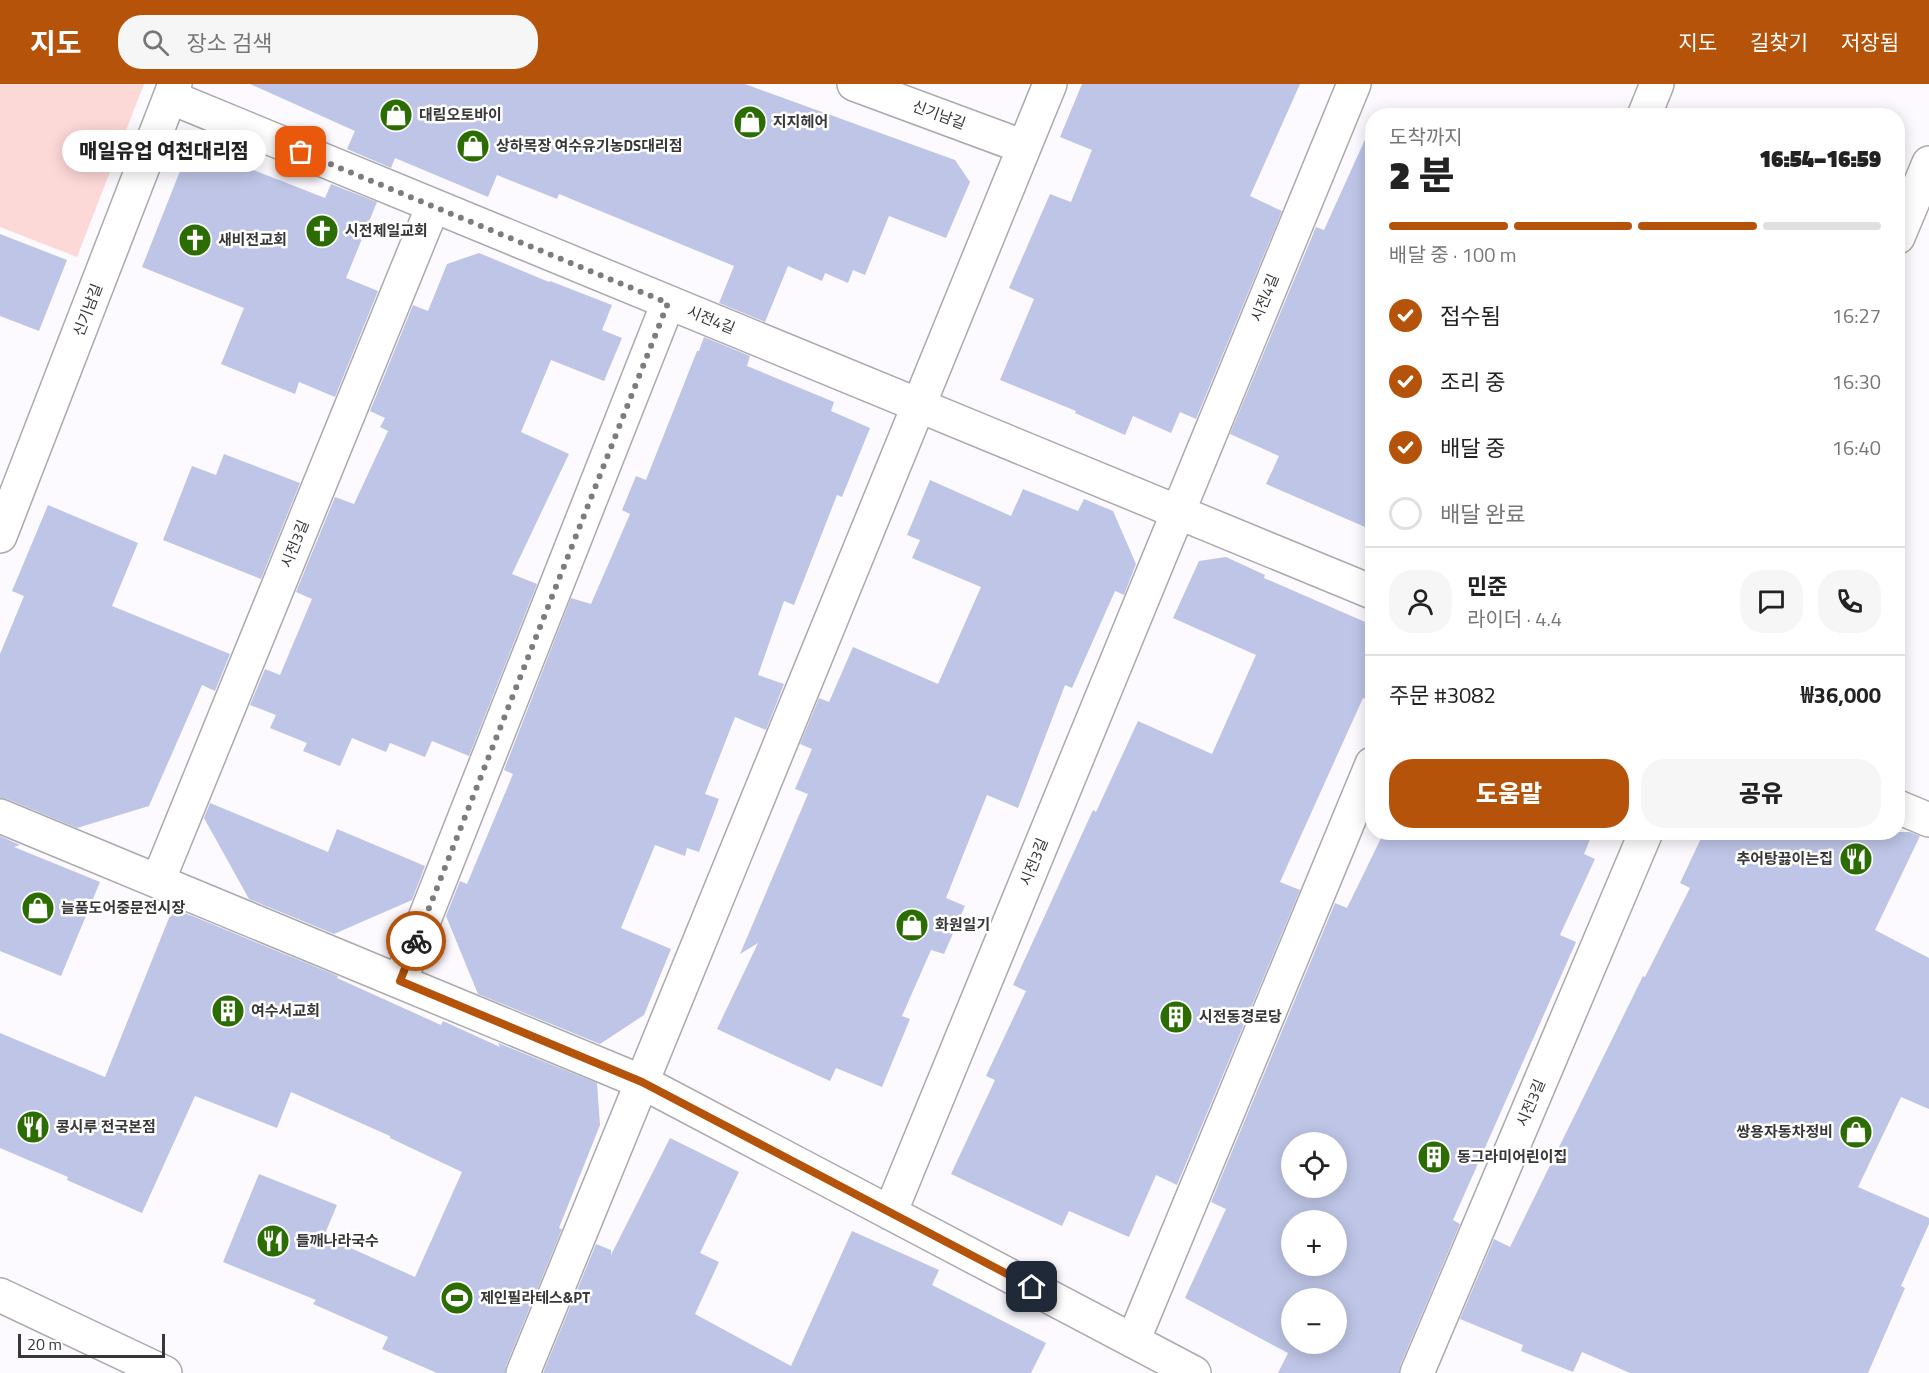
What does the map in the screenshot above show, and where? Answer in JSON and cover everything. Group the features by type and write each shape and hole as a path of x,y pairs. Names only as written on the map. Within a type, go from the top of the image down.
{"street":[{"name":"신기남길","path":"854,84 1024,147"},
{"path":"523,1373 1050,84"},
{"name":"시전4길","path":"1177,511 1354,84"},
{"path":"1647,108 1657,84"},
{"name":"신기남길","path":"0,536 172,91"},
{"name":"시전4길","path":"172,91 433,206 1365,589"},
{"path":"1905,220 1929,163"},
{"name":"시전3길","path":"158,881 433,206"},
{"path":"400,981 668,303"},
{"name":"시전3길","path":"890,1213 1177,511"},
{"path":"1133,1341 1365,781"},
{"path":"1905,810 1929,820"},
{"path":"0,816 642,1082 1194,1373"},
{"name":"시전3길","path":"1417,1373 1643,840"},
{"path":"0,1294 165,1373"}],"shaded area":[{"path":"0,84 144,84 77,257 0,227"}],"building":[{"path":"250,84 745,84 955,160 970,182 946,238 889,216 865,275 853,270 848,283 825,273 822,281 788,266 765,322 719,303 734,266 559,194 557,199 497,175 488,197 395,158 391,168 347,149 355,131"},
{"path":"1082,84 1300,84 1250,196 1282,211 1196,419 1180,412 1171,433 1133,416 1125,435 1075,413 1076,411 1000,380 1034,299 1009,288 1050,194 1071,202 1092,150 1060,137"},
{"path":"1365,139 1365,527 1266,484 1279,456 1230,434 1316,227 1324,230"},
{"path":"218,156 325,198 331,184 377,202 346,278 378,291 335,397 299,382 295,394 221,364 244,308 142,267 182,166"},
{"path":"0,234 67,260 39,331 0,316"},
{"path":"479,253 612,305 602,330 622,338 604,381 551,360 521,432 569,454 512,574 537,584 469,756 432,741 425,757 390,743 386,752 352,738 340,766 303,751 307,743 270,728 276,715 250,705 265,669 280,675 312,599 296,592 335,497 354,504 388,431 380,427 385,418 370,411 413,305 428,311 447,264"},
{"path":"704,337 750,356 747,366 834,402 831,411 870,428 842,497 837,495 794,605 784,601 758,675 784,684 766,730 735,717 705,794 719,799 699,852 687,848 685,856 655,845 621,928 671,949 644,1015 600,1044 478,994 446,916 460,881 467,884 513,774 504,770 571,598 591,604 630,514 622,510 636,476 646,480"},
{"path":"224,454 300,483 261,579 163,540 192,466 216,475"},
{"path":"930,480 1011,516 1023,489 1078,511 1084,499 1113,511 1136,564 1124,595 1115,591 1072,688 1065,685 1018,808 987,795 946,898 965,906 944,954 931,950 902,1016 910,1019 882,1087 836,1068 830,1081 717,1029 758,943 740,954 808,794 795,789 812,749 800,744 819,698 829,702 853,647 938,684 981,587 912,558 920,540 907,535"},
{"path":"48,505 138,543 112,606 230,654 215,691 202,685 149,806 77,828 0,798 0,654 24,596 12,591"},
{"path":"1226,557 1265,575 1264,578 1365,622 1365,699 1363,698 1280,882 1300,890 1177,1185 1156,1175 1129,1237 1069,1211 1062,1226 951,1174 995,1080 986,1076 1026,991 1013,985 1093,810 1096,812 1138,721 1212,754 1256,655 1173,618 1199,561"},
{"path":"210,803 328,852 337,829 425,866 412,900 334,934 249,899 204,818"},
{"path":"1905,832 1920,836 1875,930 1929,958 1929,1109 1901,1097 1858,1187 1929,1218 1929,1224 1901,1286 1905,1288 1868,1373 1630,1373 1582,1352 1573,1372 1521,1351 1523,1345 1460,1319 1494,1239 1510,1247 1643,976 1645,977 1690,888 1680,883 1700,840 1905,840"},
{"path":"0,836 20,845 14,847 100,882 61,976 0,951"},
{"path":"1380,840 1590,840 1584,854 1595,859 1560,935 1576,942 1453,1220 1460,1224 1399,1373 1278,1373 1288,1354 1347,1354 1347,1288 1281,1288 1281,1349 1185,1298 1226,1209 1211,1202 1335,903 1347,908"},
{"path":"173,908 338,976 337,978 441,1025 443,1021 500,1047 498,1043 597,1083 600,1125 505,1373 437,1373 382,1349 388,1337 313,1304 316,1300 223,1262 259,1174 337,1205 324,1236 415,1277 462,1172 390,1136 291,1092 277,1128 195,1096 142,1213 67,1180 68,1177 0,1148 0,1033 105,1077"},
{"path":"670,1138 739,1172 700,1253 719,1262 695,1314 791,1366 852,1231 939,1270 932,1285 1046,1343 1031,1373 543,1373 596,1244 611,1250 611,1255"}],"way so far":[{"path":"301,152 668,303 416,941"}],"place":[{"name":"대림오토바이","path":"396,115"},
{"name":"지지헤어","path":"750,122"},
{"name":"상하목장 여수유기농DS대리점","path":"473,146"},
{"name":"매일유업 여천대리점","path":"301,152"},
{"name":"시전제일교회","path":"322,231"},
{"name":"새비전교회","path":"195,240"},
{"name":"추어탕끓이는집","path":"1856,859"},
{"name":"늘품도어중문전시장","path":"38,908"},
{"name":"화원일기","path":"912,925"},
{"name":"여수서교회","path":"228,1011"},
{"name":"시전동경로당","path":"1176,1017"},
{"name":"콩시루 전국본점","path":"33,1127"},
{"name":"쌍용자동차정비","path":"1856,1132"},
{"name":"동그라미어린이집","path":"1434,1157"},
{"name":"들깨나라국수","path":"273,1241"},
{"name":"제인필라테스&PT","path":"457,1298"}],"route":[{"path":"416,941 400,981 642,1082 1032,1287"}]}
